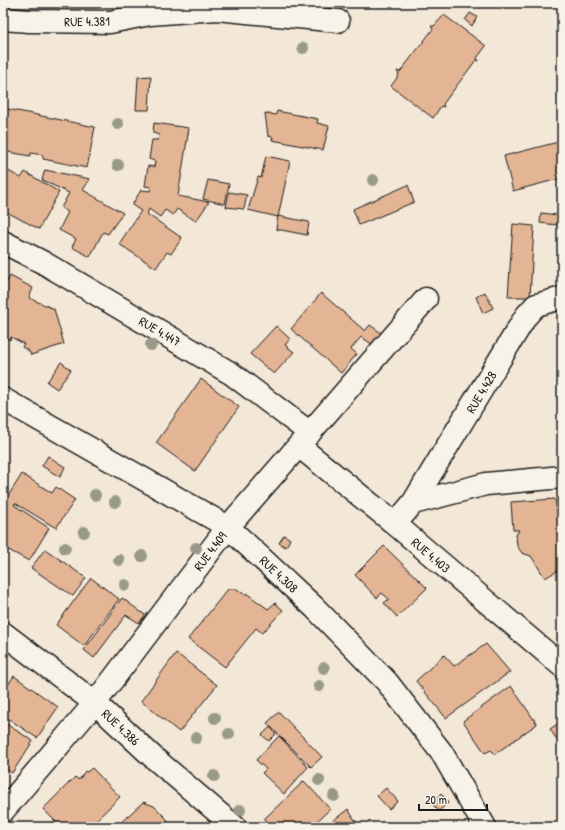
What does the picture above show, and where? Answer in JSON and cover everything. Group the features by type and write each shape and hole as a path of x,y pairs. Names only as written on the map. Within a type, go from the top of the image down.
{"street":[{"name":"RUE 4.381","path":"3,19 29,21 110,22 150,14 217,9 338,21"},
{"name":"RUE 4.447","path":"3,242 44,263 232,374 304,439"},
{"name":"RUE 4.428","path":"395,524 413,503 526,316 536,305 562,298"},
{"name":"RUE 4.409","path":"3,811 95,703 228,527 426,299"},
{"name":"RUE 4.308","path":"3,399 228,527 315,608 387,682 442,753 485,827"},
{"name":"RUE 4.403","path":"304,439 395,524 562,666"},
{"path":"413,503 486,484 562,477"},
{"name":"RUE 4.386","path":"3,633 95,703 154,758 235,827"}],"building":[{"path":"470,13 477,17 472,26 465,20"},
{"path":"444,15 486,46 477,58 479,61 476,60 443,104 444,107 441,106 433,118 391,86 399,75 397,71 400,72 433,29 431,26 434,26"},
{"path":"151,76 149,110 136,110 138,77"},
{"path":"3,108 95,127 87,168 43,159 43,155 31,153 30,156 3,151"},
{"path":"277,111 318,119 317,123 329,126 323,150 272,140 273,137 268,136 265,113 276,115"},
{"path":"154,123 189,128 178,196 209,202 196,221 177,209 173,215 165,210 160,217 149,209 147,214 182,238 171,254 167,252 156,268 119,244 141,211 132,205 141,190 150,191 151,187 145,186 148,166 154,167 155,161 149,159 152,140 158,140 159,135 153,133"},
{"path":"562,141 562,178 513,191 504,156"},
{"path":"266,156 290,161 278,217 248,210 258,177 261,178"},
{"path":"3,168 21,178 25,172 59,192 39,229 3,210"},
{"path":"45,170 90,179 83,190 123,213 108,234 103,232 90,257 72,247 76,239 59,230 68,212 61,208 69,193 42,180"},
{"path":"208,180 229,184 225,204 203,199"},
{"path":"408,185 414,202 359,225 353,209"},
{"path":"229,192 247,195 244,209 226,207"},
{"path":"541,213 558,215 557,225 540,223"},
{"path":"278,216 309,222 307,235 276,229"},
{"path":"513,224 534,226 530,297 508,297"},
{"path":"10,276 33,288 29,298 54,309 64,344 31,355 29,351 22,347 24,344 11,337 10,340 3,336 3,289"},
{"path":"485,292 493,308 483,313 476,297"},
{"path":"321,293 365,331 370,325 384,335 375,346 361,337 351,349 357,354 341,373 291,329"},
{"path":"276,326 290,339 285,345 294,352 274,374 250,354"},
{"path":"61,362 71,370 57,389 47,382"},
{"path":"201,379 239,407 195,471 156,443"},
{"path":"48,456 65,467 60,477 42,466"},
{"path":"22,474 52,493 56,487 75,500 56,528 15,503 14,505 49,528 29,561 3,547 3,504"},
{"path":"555,499 559,522 562,522 562,568 545,578 531,556 522,553 517,546 516,535 519,530 513,530 511,502"},
{"path":"284,535 290,539 286,547 279,543"},
{"path":"384,546 427,588 397,617 384,603 389,599 382,593 377,598 355,575"},
{"path":"45,549 86,578 73,596 31,568"},
{"path":"91,578 119,599 84,646 56,625"},
{"path":"228,589 237,589 245,595 246,593 268,609 275,603 283,610 262,633 256,628 225,667 188,639"},
{"path":"122,598 145,615 139,623 126,615 94,658 84,650"},
{"path":"486,644 510,672 446,718 416,681 444,655 454,666"},
{"path":"176,653 217,685 179,732 141,701"},
{"path":"14,676 58,707 37,738 3,715 3,692"},
{"path":"511,686 537,724 495,754 491,750 485,753 463,721"},
{"path":"279,712 322,757 311,767 267,723"},
{"path":"562,721 562,748 550,729"},
{"path":"3,722 33,741 12,773 3,767"},
{"path":"270,727 276,734 269,741 262,735"},
{"path":"279,736 308,767 284,794 262,773 266,769 256,760"},
{"path":"92,768 120,797 89,827 61,827 43,809 75,777 79,780 85,771 87,772"},
{"path":"304,781 330,809 311,827 272,827 264,819"},
{"path":"386,788 398,801 389,809 377,796"},
{"path":"441,793 448,803 439,811 431,803"},
{"path":"143,802 154,806 166,818 171,827 116,827"},
{"path":"348,809 356,822 352,825 354,827 325,827"}]}
